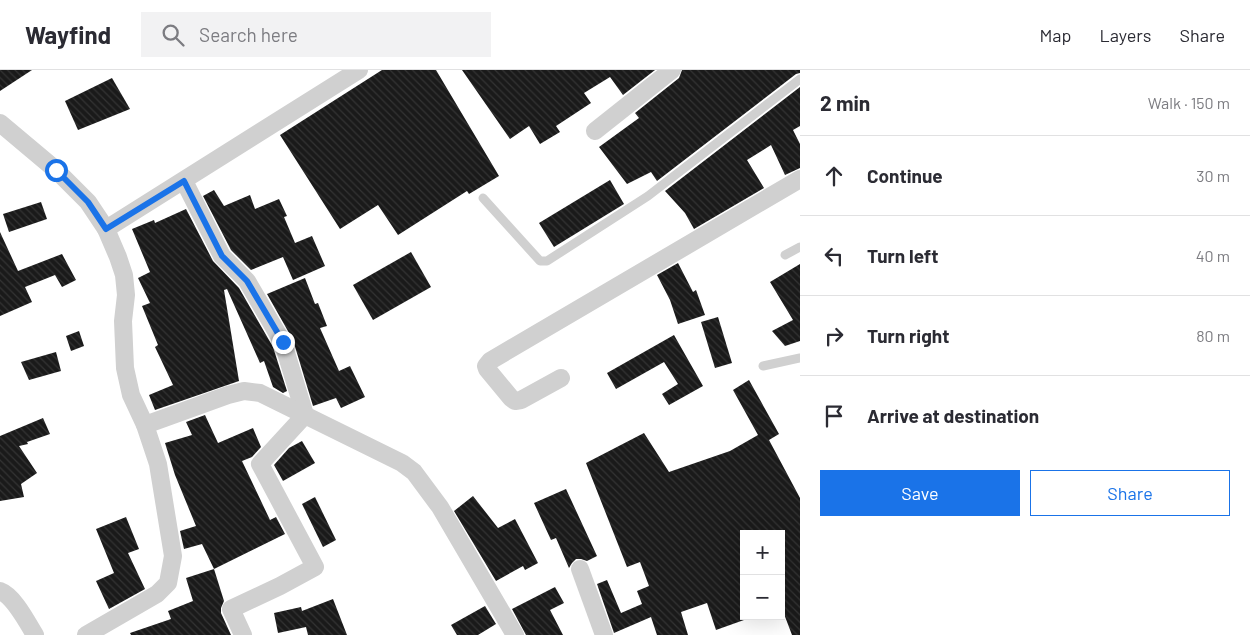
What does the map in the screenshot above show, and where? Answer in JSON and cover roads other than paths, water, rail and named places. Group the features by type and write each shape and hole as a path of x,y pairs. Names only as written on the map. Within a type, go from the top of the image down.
{"street":[{"path":"106,229 359,70"},
{"path":"595,131 672,70"},
{"path":"0,123 56,170 88,202 106,229 124,275 126,296 123,322 125,368 131,395 145,425 158,464 173,556 168,583 157,594 86,635"},
{"path":"561,378 521,400 515,401 486,366 490,360 800,179"},
{"path":"184,181 222,256 247,281 283,342 305,415"},
{"path":"145,425 228,395 244,391 260,393 402,463 414,472 440,507 515,635"},
{"path":"243,635 231,609 315,567 260,464 305,415"},
{"path":"580,569 604,635"},
{"path":"0,591 5,592 13,601 35,635"}],"lane":[{"path":"483,198 540,261 547,261 648,196 800,79"},
{"path":"785,255 800,247"},
{"path":"763,366 800,358"}]}
